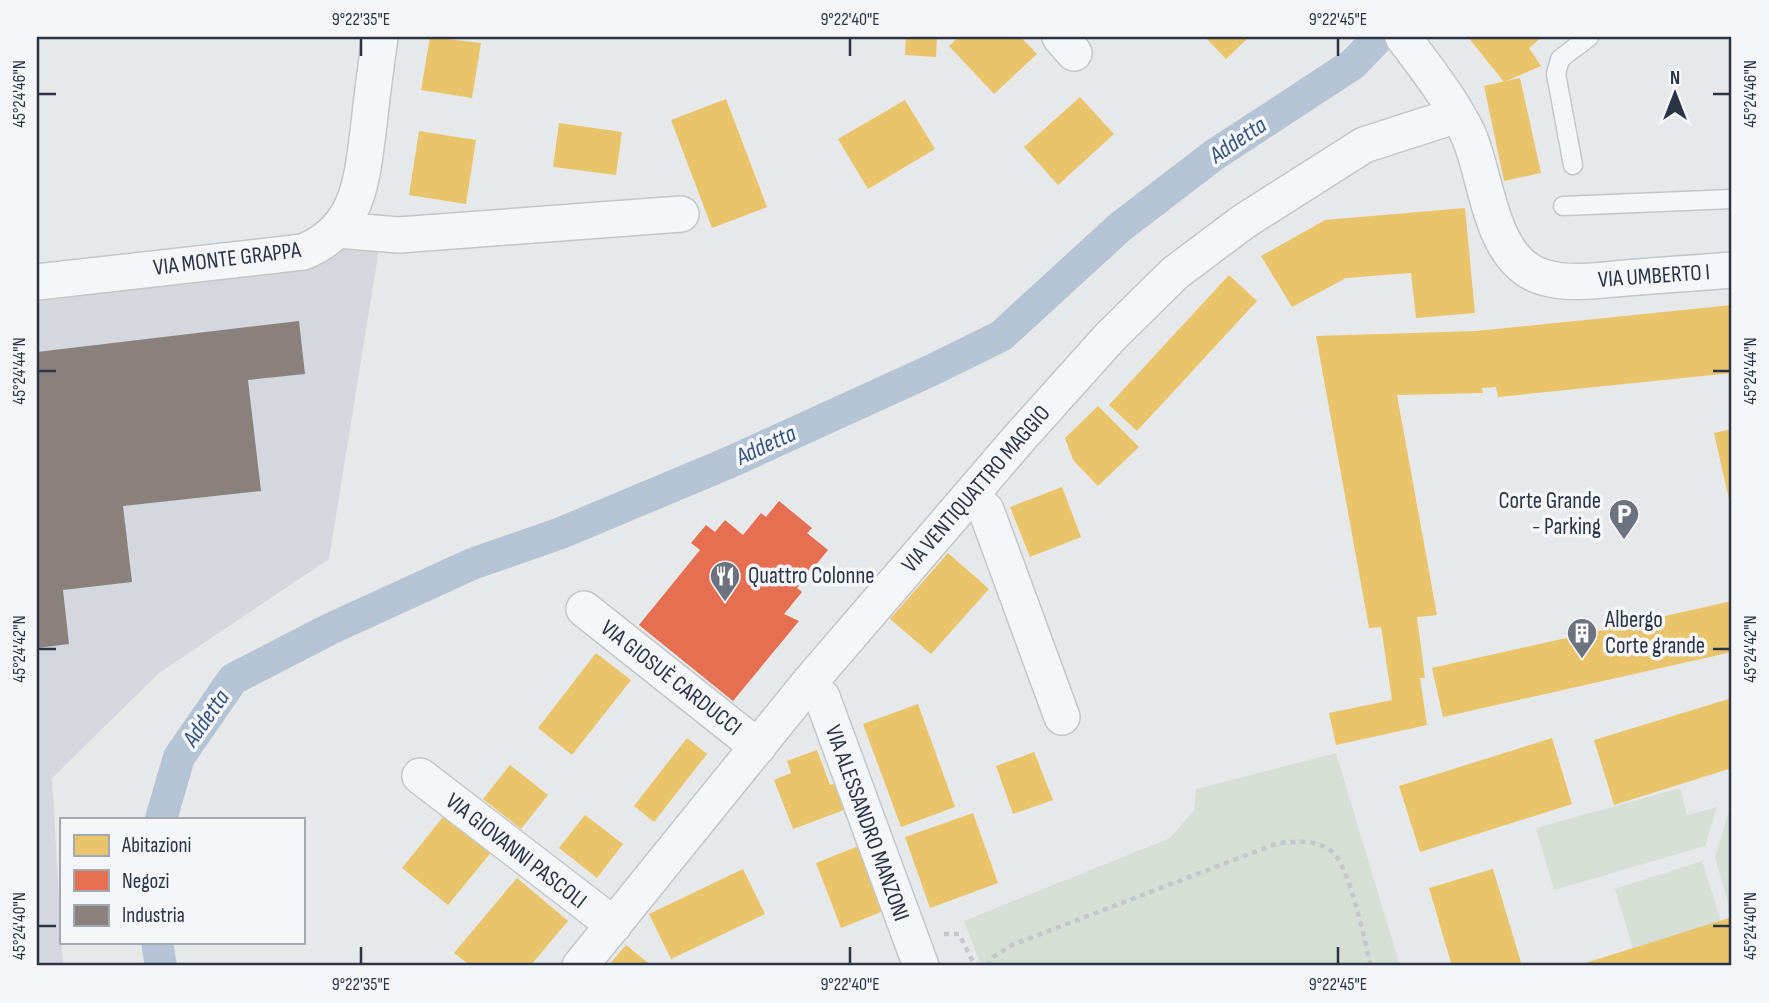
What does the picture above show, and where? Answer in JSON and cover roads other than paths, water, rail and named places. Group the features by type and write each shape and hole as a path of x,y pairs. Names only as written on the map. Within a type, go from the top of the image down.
{"street":[{"name":"VIA MONTE GRAPPA","path":"37,282 303,251 320,245 337,230 352,208 363,179 380,37"},
{"name":"VIA UMBERTO I","path":"1403,37 1432,75 1469,136 1497,230 1508,250 1524,267 1544,278 1577,282 1732,270"},
{"name":"VIA VENTIQUATTRO MAGGIO","path":"580,966 808,684 1110,337 1175,273 1243,222 1364,145 1457,115"},
{"path":"337,230 400,235 681,214"},
{"path":"970,496 986,510 1062,717"},
{"name":"VIA GIOSUÈ CARDUCCI","path":"584,610 758,747"},
{"name":"VIA ALESSANDRO MANZONI","path":"808,684 822,697 921,966"},
{"name":"VIA GIOVANNI PASCOLI","path":"420,776 614,925"}],"lane":[{"path":"1573,165 1556,74 1560,59 1589,37"},
{"path":"1563,206 1732,199"}],"waterway":[{"name":"Addetta","path":"161,818 179,757 233,679 330,629 472,564 561,533 728,463 1001,336 1120,227 1214,155 1353,64 1379,37"},
{"name":"Addetta","path":"157,944 161,966"}],"place":[{"name":"Corte Grande - Parking","path":"1624,541"},
{"name":"Quattro Colonne","path":"725,603"},
{"name":"Albergo Corte grande","path":"1582,660"}]}
